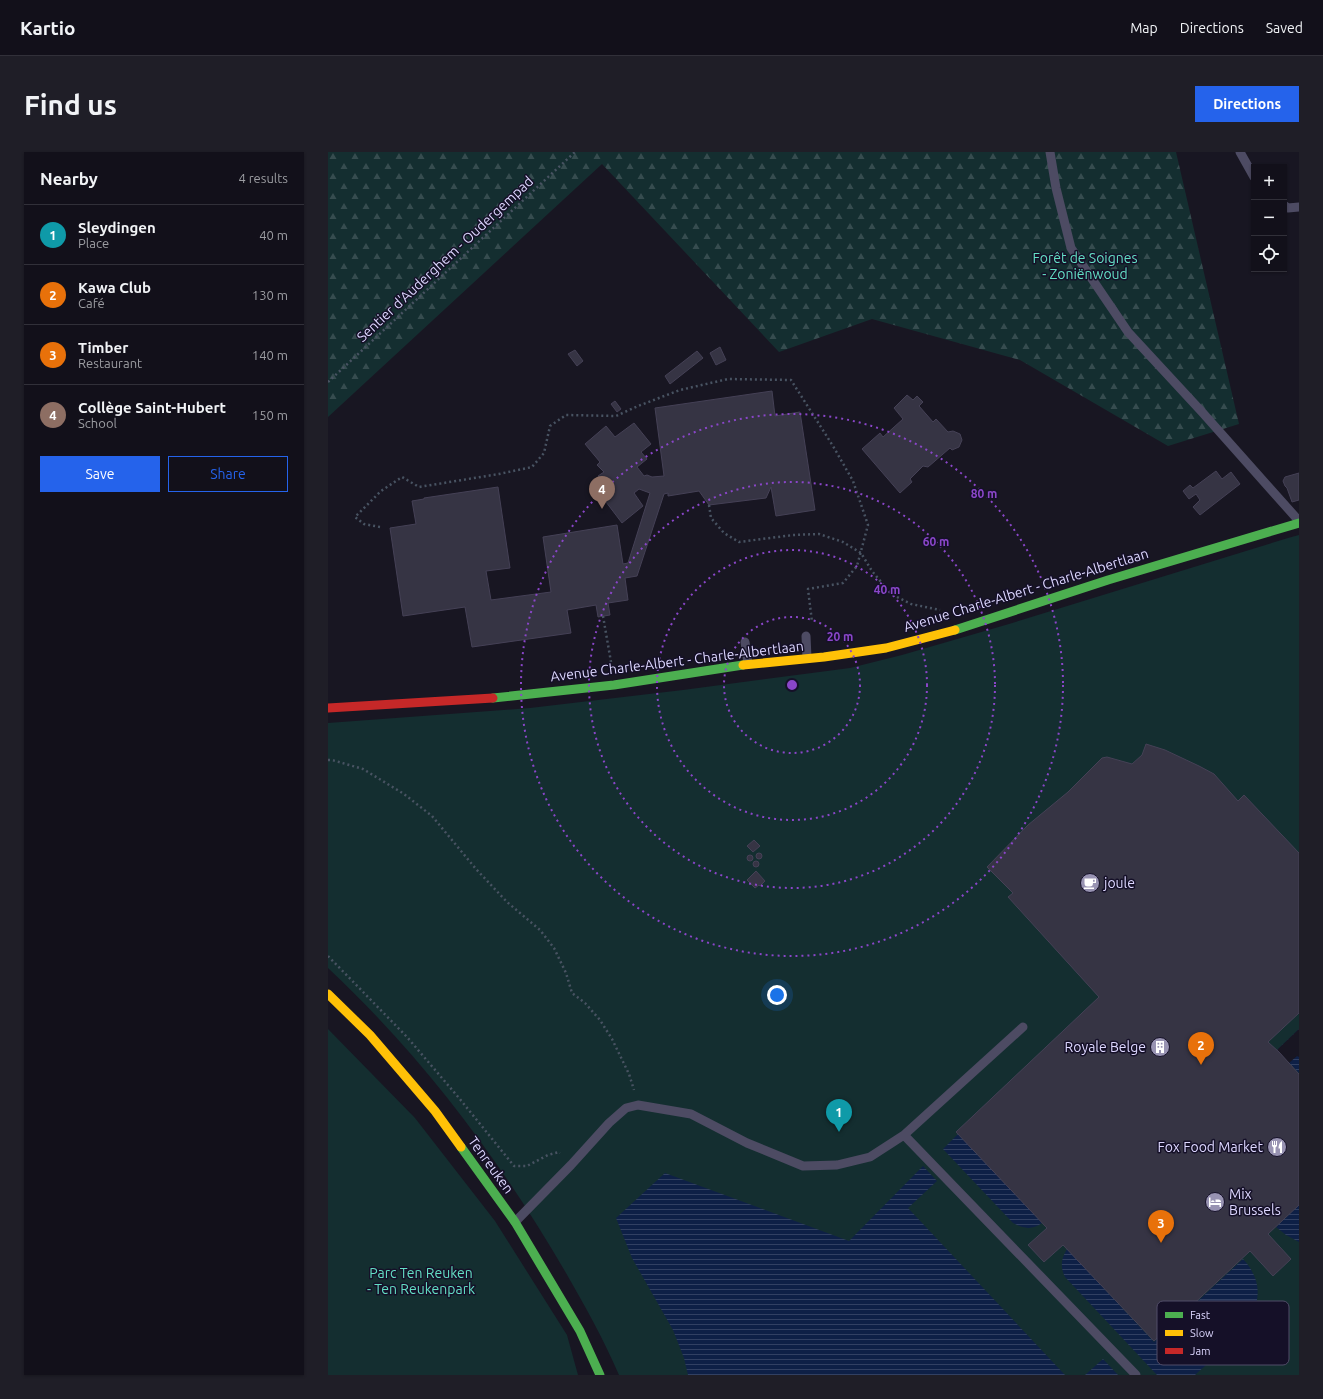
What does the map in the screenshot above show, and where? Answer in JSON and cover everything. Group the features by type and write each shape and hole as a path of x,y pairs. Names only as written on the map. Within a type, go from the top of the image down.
{"street":[{"name":"Avenue Charle-Albert - Charle-Albertlaan","path":"328,708 491,698 614,685 748,664 824,657 886,648 966,627 1108,580 1299,522"},
{"name":"Tenreuken","path":"328,994 370,1035 435,1111 515,1222 580,1331 600,1375"}],"lane":[{"path":"1050,152 1056,188 1071,248 1128,332 1202,412 1299,522"},
{"path":"1240,152 1251,172"},
{"path":"1287,207 1299,207"},
{"path":"806,636 808,658"},
{"path":"745,642 748,664"},
{"path":"515,1222 571,1166 609,1123 626,1108 638,1104 691,1114 747,1143 803,1166 837,1165 870,1157 904,1135 1023,1027"},
{"path":"904,1135 1136,1375"}],"path":[{"name":"Sentier d'Auderghem - Oudergempad","path":"328,382 575,152"},
{"path":"380,527 364,524 355,517 381,491 402,477 419,487 532,467 544,453 550,426 566,415 616,416 680,390 728,379 791,380 853,480 868,525 857,566 843,583 808,589 812,624"},
{"path":"708,505 712,518 724,533 739,542 793,535 819,534 843,542 861,553 872,571 891,594 911,604 946,611"},
{"path":"603,616 612,669"},
{"path":"328,760 363,769 404,794 432,816 476,869 507,902 540,930 554,948 566,973 572,993 585,1003 600,1020 612,1039 629,1074 638,1104"},
{"path":"328,956 407,1037 514,1166 527,1166 548,1155 559,1152 571,1166"}],"green space":[{"name":"Forêt de Soignes - Zoniënwoud","path":"328,152 1176,152 1239,424 1168,446 1020,360 872,319 779,352 602,164 328,417"},
{"path":"1299,535 1299,1375 619,1375 594,1323 566,1273 541,1231 487,1151 428,1074 396,1037 328,968 328,723 530,708 850,668 902,655 1009,624"},
{"name":"Parc Ten Reuken - Ten Reukenpark","path":"328,1029 415,1118 495,1221 567,1335 578,1375 328,1375"}],"water":[{"path":"1299,1029 1299,1073 1277,1050"},
{"path":"958,1134 1042,1223 1035,1227 1028,1228 1021,1227 1013,1223 943,1149"},
{"path":"923,1166 937,1181 908,1208 1065,1375 688,1375 684,1358 673,1330 632,1258 616,1218 665,1173 849,1241"},
{"path":"1299,1205 1299,1242 1286,1235 1276,1227"},
{"path":"1067,1249 1154,1342 1157,1339 1157,1365 1206,1365 1195,1375 1157,1375 1065,1277 1062,1270 1063,1256"},
{"path":"1243,1259 1254,1276 1258,1292 1256,1301 1198,1301"},
{"path":"1103,1359 1118,1375 1085,1375"}],"pier":[{"path":"1299,1029 1299,1057 1297,1056 1289,1063 1277,1050"}],"building":[{"path":"720,347 726,360 716,365 710,353"},
{"path":"575,350 583,361 577,366 568,354"},
{"path":"697,351 703,358 670,384 665,376"},
{"path":"772,391 775,416 800,412 815,510 776,516 771,487 766,498 709,505 699,491 668,496 668,493 664,494 637,576 625,578 628,600 608,603 610,615 598,617 596,605 567,610 571,633 472,647 465,607 403,616 390,528 416,524 412,501 498,487 510,568 486,571 491,600 551,592 543,537 617,525 623,564 628,563 650,493 639,489 634,493 643,506 622,523 606,502 614,495 598,476 604,472 597,465 600,462 585,444 606,426 615,437 634,423 651,444 641,452 647,459 637,467 644,476 664,476 655,408"},
{"path":"907,395 913,400 917,396 923,402 919,406 933,422 936,419 948,432 953,431 960,434 962,440 959,447 952,450 950,448 928,467 923,466 910,479 912,482 900,493 862,449 880,433 883,437 903,419 894,408"},
{"path":"615,401 621,409 617,412 611,404"},
{"path":"1216,471 1222,479 1231,472 1240,484 1200,515 1193,507 1200,500 1196,494 1189,499 1183,491 1190,485 1193,488"},
{"path":"1299,473 1299,500 1292,502 1283,481 1285,477"},
{"name":"Royale Belge","path":"1146,744 1165,750 1214,774 1238,801 1244,795 1299,853 1299,1013 1268,1042 1299,1074 1299,1205 1268,1234 1291,1259 1273,1276 1250,1251 1197,1301 1157,1301 1157,1338 1154,1341 1063,1245 1044,1262 1028,1245 1047,1228 956,1132 1099,997 1008,897 1013,893 987,867 1028,825 1068,792 1102,758 1107,757 1132,764 1142,755"},
{"path":"754,840 760,846 753,852 747,846"},
{"path":"759,853 762,856 759,859 756,856"},
{"path":"750,855 753,858 750,861 747,858"},
{"path":"756,861 759,864 756,867 753,864"},
{"path":"756,871 765,881 760,886 759,885 755,888 747,880"}],"traffic: fast":[{"path":"955,630 1108,580 1299,523"},
{"path":"493,698 614,685 743,665"},
{"path":"461,1147 515,1222 580,1331 600,1375"}],"traffic: slow":[{"path":"743,665 824,657 886,648 955,630"},
{"path":"328,994 370,1035 435,1111 461,1147"}],"traffic: jam":[{"path":"328,708 493,698"}],"place":[{"name":"Collège Saint-Hubert","path":"602,509"},
{"name":"joule","path":"1090,883"},
{"name":"Royale Belge","path":"1160,1047"},
{"name":"Kawa Club","path":"1201,1065"},
{"name":"Sleydingen","path":"839,1132"},
{"name":"Fox Food Market","path":"1277,1147"},
{"name":"Mix Brussels","path":"1215,1202"},
{"name":"Timber","path":"1161,1243"}]}
